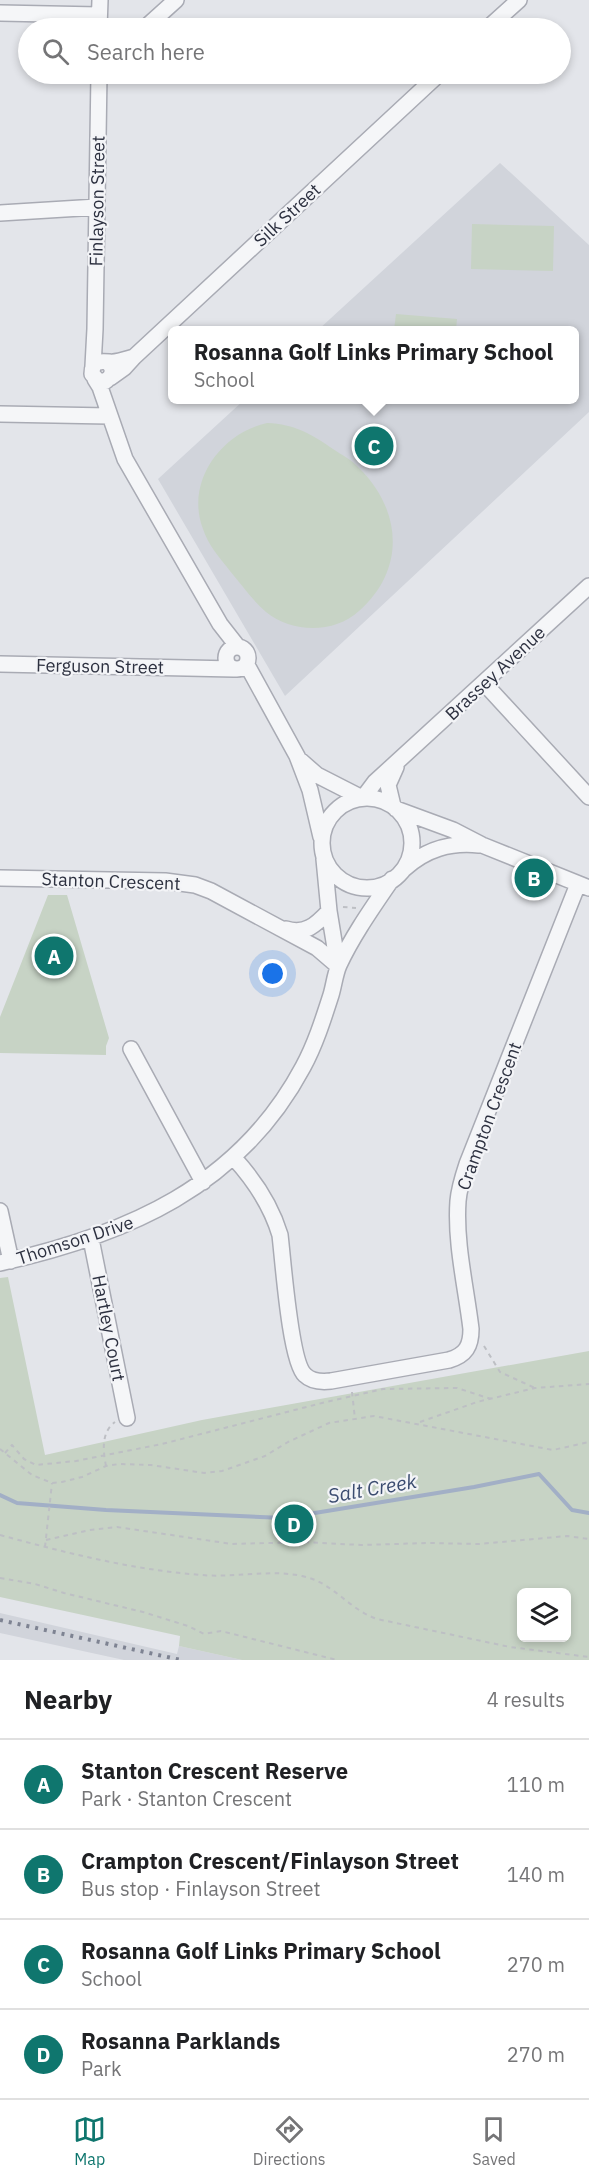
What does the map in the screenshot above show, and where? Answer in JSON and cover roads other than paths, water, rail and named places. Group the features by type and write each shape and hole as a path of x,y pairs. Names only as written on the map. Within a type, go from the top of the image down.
{"street":[{"path":"157,18 176,0"},
{"path":"499,18 519,0"},
{"path":"0,13 99,15"},
{"name":"Finlayson Street","path":"99,84 95,329 109,416 129,468 220,624 235,660"},
{"name":"Silk Street","path":"103,371 134,357 428,84"},
{"path":"0,213 97,207"},
{"path":"0,414 109,416"},
{"name":"Brassey Avenue","path":"362,798 371,786 589,586"},
{"path":"235,660 257,687 297,756 310,790 327,864 336,875 353,885 373,887 395,877 430,850 456,844 482,845"},
{"name":"Ferguson Street","path":"0,664 201,667 235,660"},
{"path":"484,683 589,797"},
{"path":"297,756 317,775 362,798"},
{"name":"Brassey Avenue","path":"394,808 388,783 401,759"},
{"path":"322,847 326,824 333,813 348,802 362,798 379,800 584,886"},
{"path":"394,808 406,822 411,846 407,862 395,877"},
{"name":"Thomson Drive","path":"322,847 329,911 339,966"},
{"name":"Thomson Drive","path":"5,1262 91,1239 146,1217 180,1198 234,1158 274,1112 303,1067 318,1034 339,966 368,915 395,877"},
{"name":"Stanton Crescent","path":"0,878 179,882 211,891 283,928 320,950 339,966"},
{"name":"Crampton Crescent","path":"234,1158 258,1187 280,1235 294,1348 300,1369 305,1376 322,1382 351,1378 449,1360 464,1353 471,1341 458,1225 462,1181 467,1164 584,886"},
{"name":"Stanton Crescent","path":"283,928 296,931 309,929 329,911"},
{"path":"131,1050 203,1182"},
{"path":"0,1210 5,1262"},
{"name":"Hartley Court","path":"91,1239 127,1418"}],"waterway":[{"name":"Salt Creek","path":"0,1495 17,1503 106,1510 284,1518 539,1474 572,1510 589,1513"}],"railway":[{"path":"0,1620 181,1660"}],"place":[{"name":"Rosanna Golf Links Primary School","path":"374,446"},
{"name":"Crampton Crescent/Finlayson Street","path":"534,878"},
{"name":"Stanton Crescent Reserve","path":"54,956"},
{"name":"Rosanna Parklands","path":"294,1524"}]}
